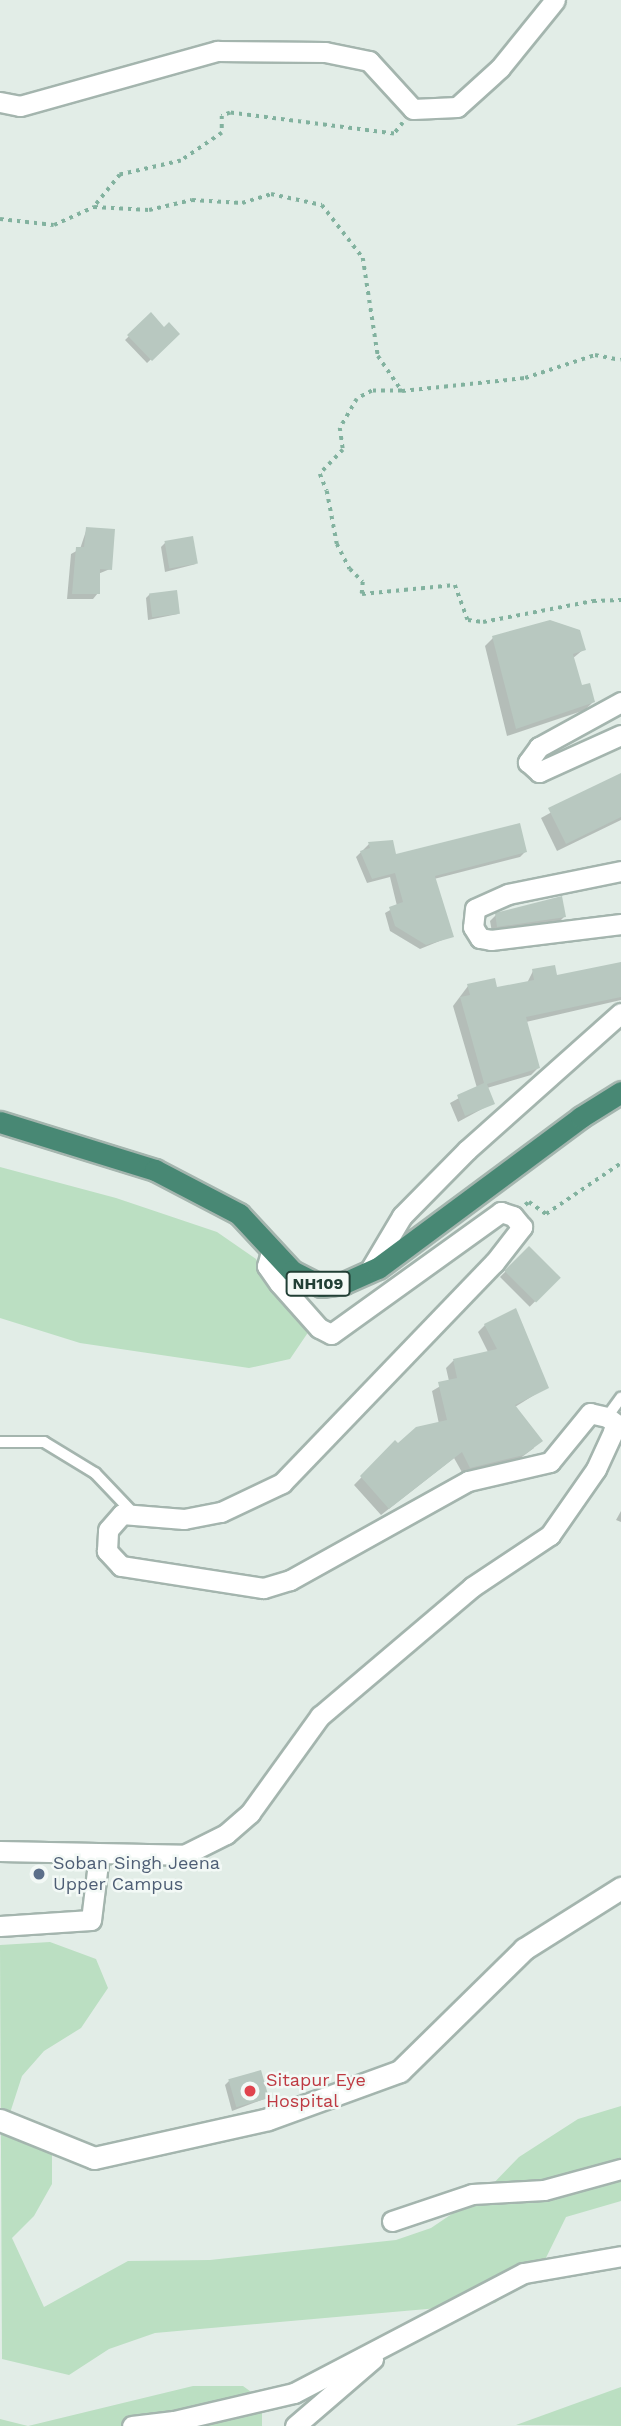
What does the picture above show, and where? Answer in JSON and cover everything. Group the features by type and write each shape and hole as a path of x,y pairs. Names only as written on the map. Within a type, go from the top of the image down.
{"highway":[{"name":"NH109","path":"0,1122 155,1170 239,1214 271,1252 292,1271 321,1286 344,1283 368,1273 621,1092"}],"main road":[{"path":"0,2120 94,2158 268,2119 400,2071 524,1949 621,1888"}],"street":[{"path":"0,102 20,106 217,51 325,52 369,61 413,109 457,107 500,68 555,0"},
{"path":"621,702 539,747 528,762 539,772 621,735"},
{"path":"621,872 508,894 475,909 473,926 480,937 491,940 621,924"},
{"path":"368,1273 402,1216 467,1150 621,1013"},
{"path":"0,1851 99,1855 184,1854 226,1834 250,1813 320,1716 472,1587 550,1535 596,1469 613,1432 615,1423 607,1416 590,1413 550,1462 468,1481 290,1580 263,1588 121,1566 107,1551 107,1530 122,1514 184,1519 221,1512 282,1483 516,1239 522,1227 513,1216 501,1212 331,1334 318,1328 279,1283 267,1266 271,1252"},
{"path":"0,1926 92,1920 99,1855"},
{"path":"392,2221 472,2194 544,2190 621,2169"},
{"path":"132,2426 174,2421 294,2393 406,2331 524,2273 621,2256"},
{"path":"295,2426 406,2331"}],"lane":[{"path":"607,1416 621,1398"},
{"path":"0,1442 44,1441 94,1473 134,1515"}],"path":[{"path":"0,219 54,225 94,207 120,176 181,161 222,133 222,116 230,113 394,134 413,109"},
{"path":"94,207 149,210 192,200 242,203 271,194 322,205 363,258 378,356 402,391"},
{"path":"621,360 595,355 525,378 402,391 372,391 357,400 340,428 343,450 320,474 327,491 337,544 350,569 363,582 362,594 455,585 468,620 483,622 593,601 621,600"},
{"path":"513,1216 529,1202 547,1214 621,1163"}],"green space":[{"path":"0,1167 116,1198 217,1232 256,1259 284,1305 309,1331 290,1359 249,1368 80,1343 0,1318"},
{"path":"50,1942 96,1959 108,1988 81,2028 44,2051 22,2076 10,2113 52,2147 52,2184 34,2216 12,2238 44,2307 128,2261 210,2260 396,2240 431,2228 486,2191 519,2157 578,2119 621,2106 621,2201 566,2217 540,2270 495,2303 155,2333 109,2349 69,2375 2,2359 0,1945"},
{"path":"193,2386 243,2386 262,2400 262,2426 28,2426"},
{"path":"621,2387 621,2426 516,2425"},
{"path":"0,2419 28,2426 0,2426"}],"building":[{"path":"151,312 164,327 169,322 180,334 152,361 127,335"},
{"path":"86,527 115,529 112,570 100,569 100,594 72,594 76,547 84,547"},
{"path":"193,536 198,564 169,569 164,541"},
{"path":"177,590 180,614 152,617 149,593"},
{"path":"550,620 580,630 586,650 573,654 582,685 590,683 595,702 516,729 492,636"},
{"path":"621,773 621,817 566,844 548,808"},
{"path":"520,823 527,852 435,876 454,937 426,945 395,926 389,907 403,902 395,873 372,879 360,851 370,848 368,842 393,840 396,854"},
{"path":"562,896 566,917 497,927 495,913"},
{"path":"621,962 621,997 526,1017 540,1068 487,1084 495,1104 465,1116 457,1095 484,1083 460,997 470,995 467,984 495,978 497,987 534,980 532,969 555,965 557,975"},
{"path":"529,1246 561,1278 536,1303 504,1271"},
{"path":"516,1308 549,1388 515,1405 543,1441 524,1455 470,1468 462,1452 389,1509 360,1476 395,1440 398,1443 416,1427 447,1420 438,1382 457,1378 453,1359 497,1349 484,1324"},
{"path":"261,2070 269,2098 236,2107 228,2079"}],"place":[{"name":"Soban Singh Jeena Upper Campus","path":"39,1874"},
{"name":"Sitapur Eye Hospital","path":"250,2091"}]}
